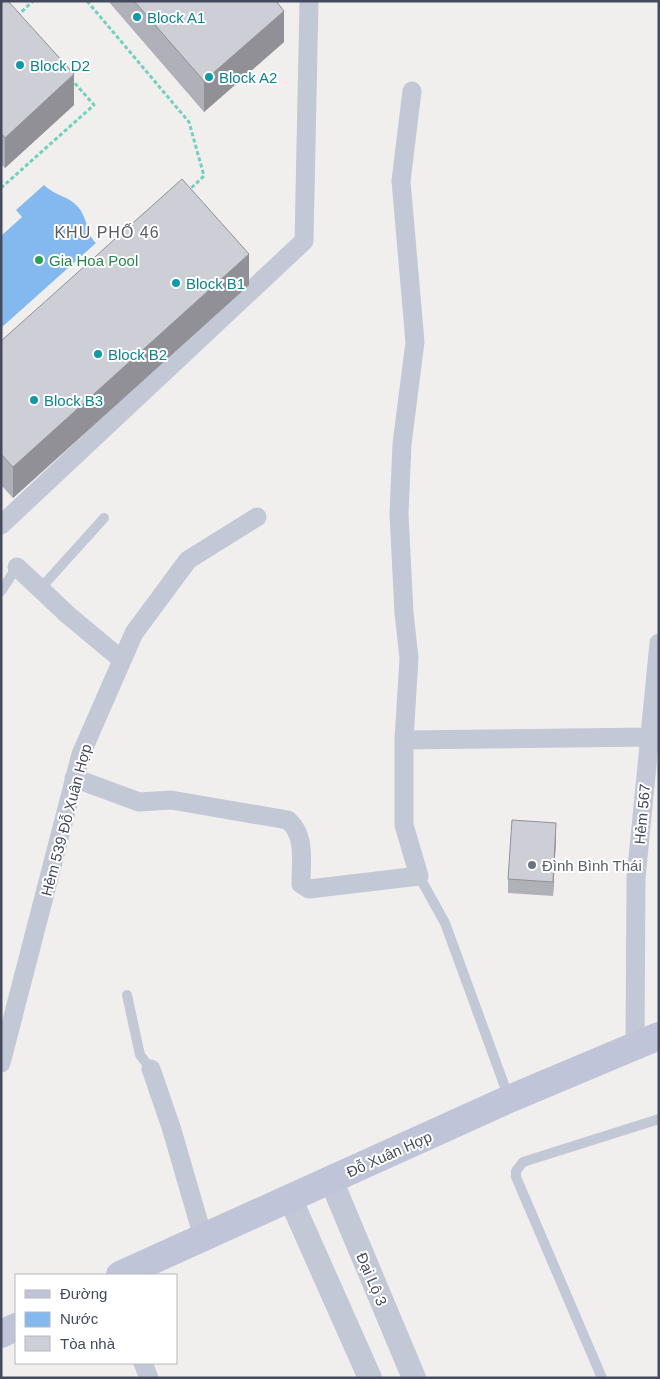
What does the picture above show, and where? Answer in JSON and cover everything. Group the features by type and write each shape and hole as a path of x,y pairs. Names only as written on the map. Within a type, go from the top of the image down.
{"main road":[{"name":"Đỗ Xuân Hợp","path":"122,1274 509,1099 647,1041"},
{"path":"1,1334 15,1327"}],"street":[{"path":"1,524 304,241 308,1"},
{"path":"74,778 139,802 171,800 288,820 297,828 302,847 301,884 308,889 419,876 404,825 404,740 409,658 404,614 399,514 402,444 415,342 401,181 412,91"},
{"name":"Hẻm 539 Đỗ Xuân Hợp","path":"1,1063 9,1004 81,754 134,633 188,560 257,517"},
{"path":"17,568 122,660"},
{"name":"Hẻm 567","path":"647,1041 636,878 659,643"},
{"path":"404,740 649,737"},
{"path":"151,1069 171,1126 204,1237"},
{"name":"Đại Lộ 3","path":"331,1180 414,1378"},
{"path":"290,1198 370,1378"},
{"path":"143,1364 149,1378"}],"lane":[{"path":"40,589 104,518"},
{"path":"1,591 17,568"},
{"path":"419,876 445,923 509,1099"},
{"path":"127,995 140,1055 151,1069"},
{"path":"602,1378 516,1177 516,1171 523,1162 659,1119"}],"path":[{"path":"22,24 16,17 33,1"},
{"path":"87,1 189,122 204,176 188,190 195,198"},
{"path":"1,188 94,105 68,76"}],"water":[{"name":"Gia Hoa Pool","path":"44,185 70,200 78,207 84,216 90,235 96,243 1,328 1,236 22,217 16,210"}],"building":[{"name":"Block D2","path":"1,1 8,1 74,74 5,138 1,133"},
{"path":"134,1 276,1 284,11 204,81"},
{"path":"182,179 249,254 13,467 1,454 1,341"},
{"name":"Đình Bình Thái","path":"512,820 556,823 553,882 508,879"}],"place":[{"name":"Block A1","path":"137,17"},
{"name":"Block D2","path":"20,65"},
{"name":"Block A2","path":"209,77"},
{"name":"Gia Hoa Pool","path":"39,260"},
{"name":"Block B1","path":"176,283"},
{"name":"Block B2","path":"98,354"},
{"name":"Block B3","path":"34,400"},
{"name":"Đình Bình Thái","path":"532,865"}],"district":[{"name":"KHU PHỐ 46","path":"107,232"}]}
